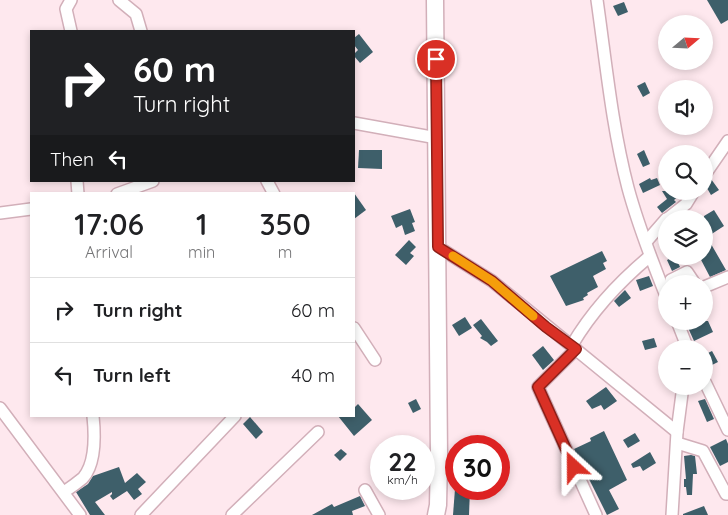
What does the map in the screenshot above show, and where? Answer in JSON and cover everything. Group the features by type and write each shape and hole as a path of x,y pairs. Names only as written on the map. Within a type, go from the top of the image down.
{"street":[{"path":"71,0 66,9 71,30"},
{"path":"119,0 136,14 140,30"},
{"path":"433,514 440,457 435,0"},
{"path":"597,0 617,139 628,189 658,276"},
{"path":"355,122 436,138"},
{"path":"713,163 728,141"},
{"path":"123,192 150,182"},
{"path":"678,210 688,200"},
{"path":"0,214 30,209"},
{"path":"646,242 658,228"},
{"path":"438,247 492,281 546,327 574,347 677,437 703,452 726,494 728,494"},
{"path":"596,515 538,387 574,347 604,301 627,275 650,256"},
{"path":"713,283 728,277"},
{"path":"355,330 375,360"},
{"path":"672,515 682,395"},
{"path":"713,395 725,415 728,430"},
{"path":"0,408 80,515"},
{"path":"64,492 83,477 92,461 93,417"},
{"path":"141,515 234,417"},
{"path":"232,515 318,432"},
{"path":"365,490 379,515"}],"building":[{"path":"707,0 728,0 728,20 721,24"},
{"path":"624,2 628,12 618,16 613,6"},
{"path":"359,34 373,52 360,63 355,57 355,53 358,50 355,46 355,37"},
{"path":"645,82 650,93 643,97 637,86"},
{"path":"359,150 382,150 382,169 358,168"},
{"path":"644,150 650,164 643,167 637,154"},
{"path":"650,178 651,180 657,178 658,180 658,186 643,193 639,184"},
{"path":"713,182 719,190 713,194"},
{"path":"355,194 366,210 355,218"},
{"path":"666,200 674,200 676,202 666,210 660,210 657,207"},
{"path":"410,209 415,222 412,223 415,231 405,235 402,225 396,228 391,216"},
{"path":"713,211 724,226 713,233"},
{"path":"409,240 416,247 410,253 414,256 406,265 395,255"},
{"path":"713,247 726,270 713,276 709,275 704,265 713,265"},
{"path":"602,251 607,261 603,263 606,269 593,276 598,287 587,293 588,295 583,298 584,300 566,306 550,276"},
{"path":"669,265 679,265 680,267 672,271"},
{"path":"649,276 653,286 640,291 636,280"},
{"path":"625,290 631,298 619,307 614,301"},
{"path":"465,317 472,328 459,336 452,325"},
{"path":"481,319 498,341 491,346 480,338 482,336 473,325"},
{"path":"689,330 712,330 713,332 694,340"},
{"path":"654,338 657,347 645,350 642,341"},
{"path":"543,346 554,360 543,370 532,355"},
{"path":"713,353 718,362 713,364"},
{"path":"606,387 617,401 604,410 601,405 592,409 586,401"},
{"path":"416,399 421,409 413,413 408,403"},
{"path":"705,399 714,419 707,422 698,401"},
{"path":"358,404 372,420 354,436 339,417 355,417 355,407"},
{"path":"250,417 263,432 256,439 243,424"},
{"path":"604,431 627,480 609,490 619,509 607,515 574,449 591,441 590,438"},
{"path":"635,433 640,441 628,448 623,440"},
{"path":"726,439 728,444 728,462 720,466 710,447"},
{"path":"341,449 347,454 340,461 334,455"},
{"path":"650,452 656,463 643,471 640,466 633,468 631,464"},
{"path":"684,456 695,456 697,474 693,474 692,495 687,495 686,487 684,487 684,479 686,479"},
{"path":"119,467 125,483 137,473 146,482 138,489 142,494 134,500 127,491 113,500 110,496 112,492 95,502 105,515 90,515 76,492 88,484 93,476"},
{"path":"360,496 365,506 352,511 353,515 312,515 332,504 334,507"},
{"path":"454,500 470,500 469,515 453,515"},
{"path":"704,506 708,515 683,515 683,514"}],"slow traffic":[{"path":"453,256 492,281 533,316"}],"route":[{"path":"436,59 438,247 492,281 546,327 576,349 538,387 574,467"}]}
